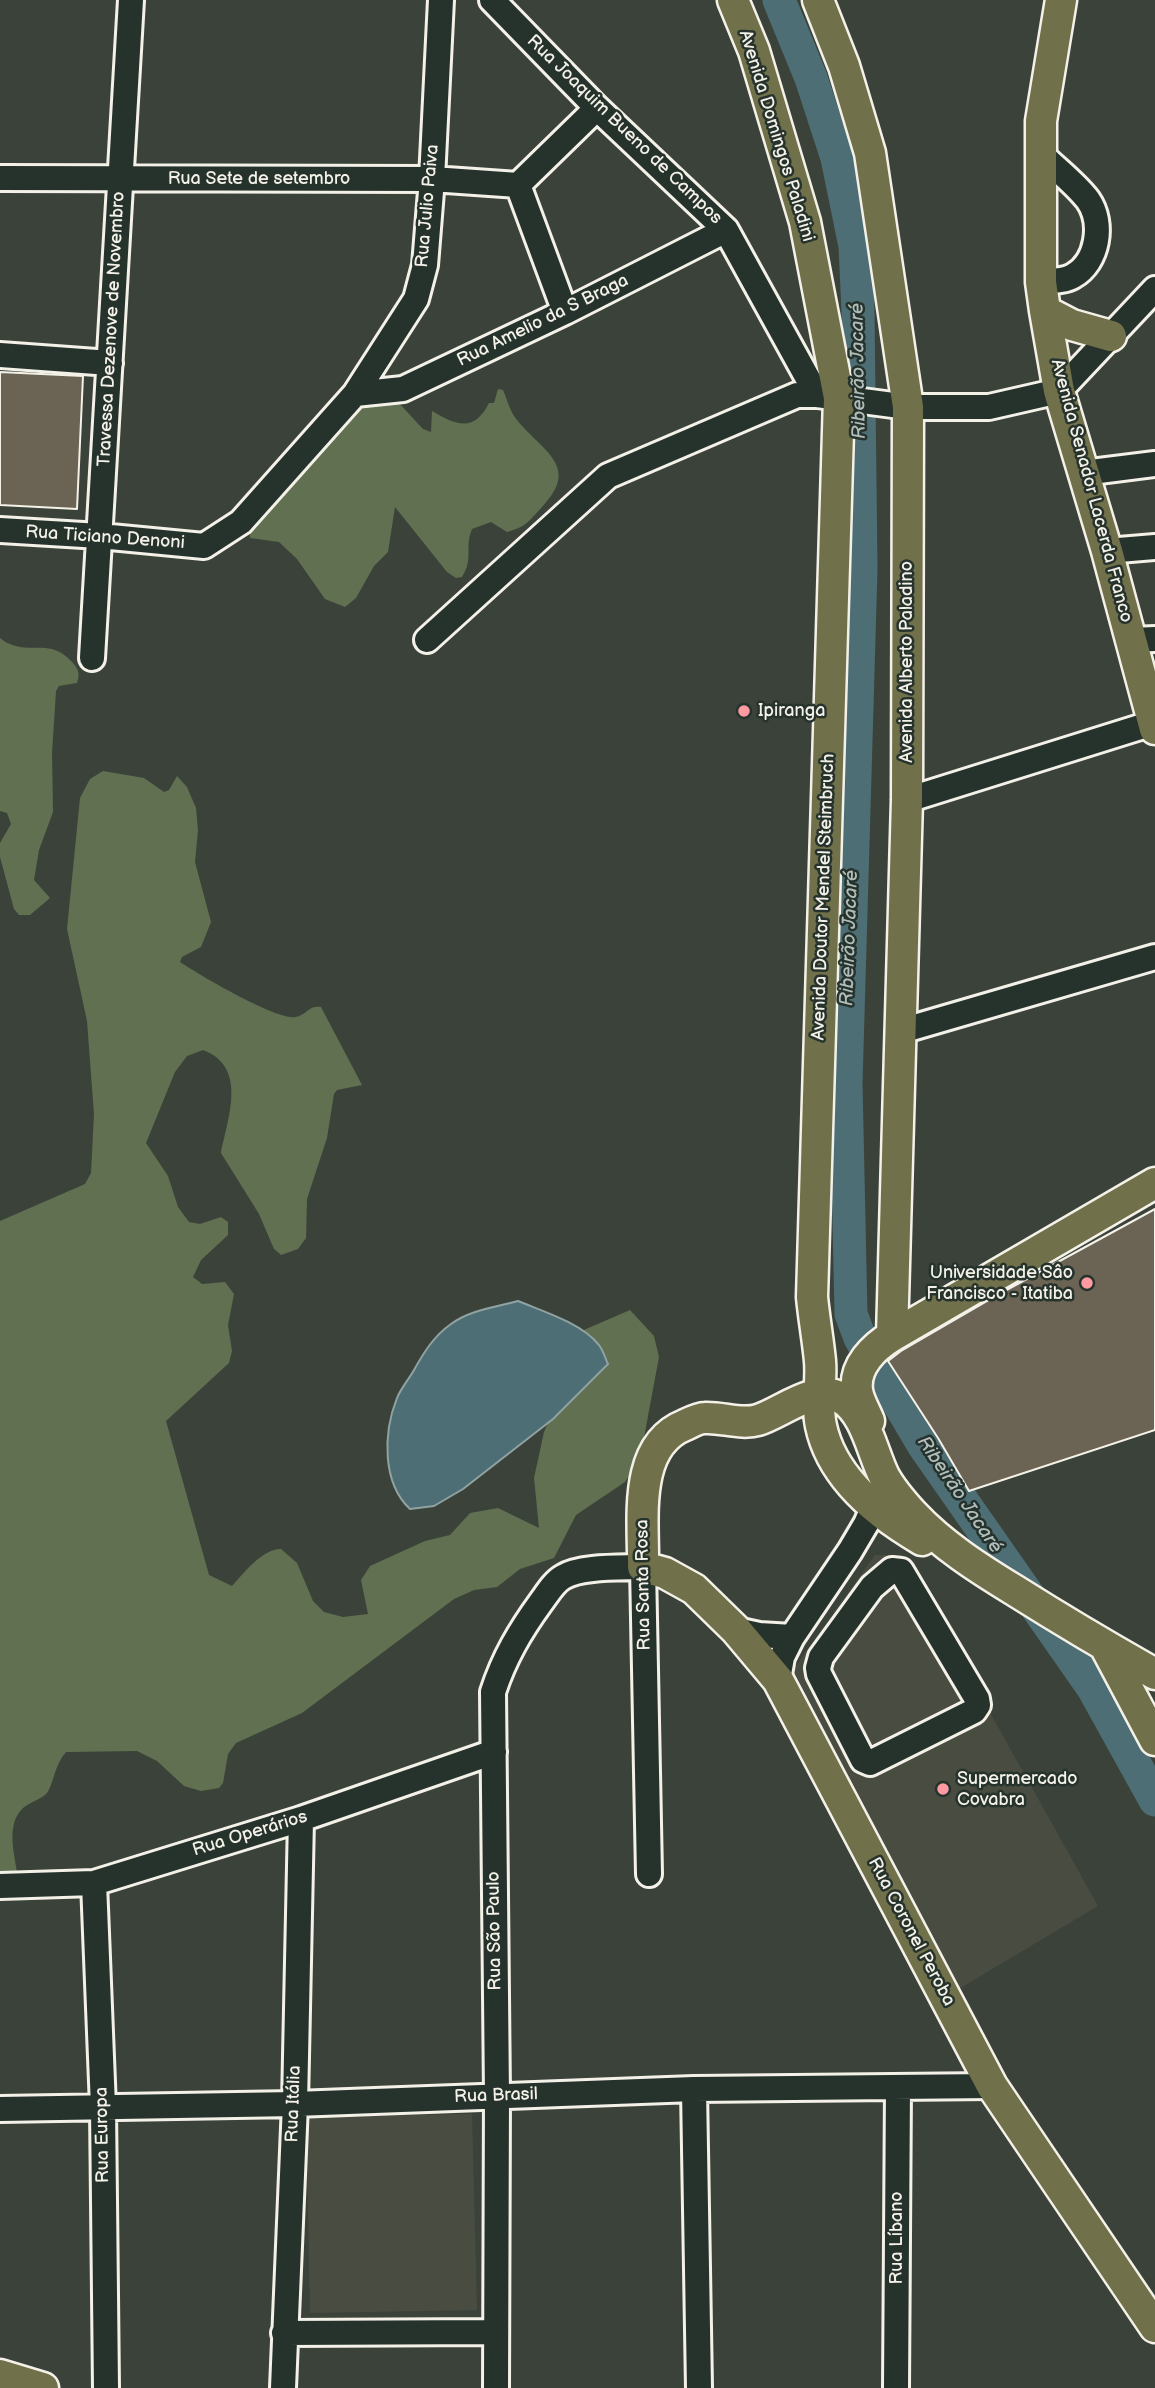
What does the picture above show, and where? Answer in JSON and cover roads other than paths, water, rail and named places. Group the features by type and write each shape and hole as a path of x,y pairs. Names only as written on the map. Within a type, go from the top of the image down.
{"main road":[{"name":"Avenida Domingos Paladini","path":"733,0 754,51 805,222 835,397"},
{"name":"Avenida Alberto Paladino","path":"818,0 844,66 870,153 902,406 907,800 901,1031 888,1339"},
{"name":"Avenida Senador Lacerda Franco","path":"1061,0 1041,121 1041,282 1059,391 1107,551 1144,640 1154,726"},
{"path":"1045,311 1072,325 1111,336"},
{"name":"Avenida Doutor Mendel Steimbruch","path":"835,397 812,1297 820,1361 820,1425 837,1465 874,1507 950,1557 981,1570"},
{"path":"887,1468 857,1393 861,1369 871,1352 888,1339 1155,1183"},
{"path":"819,1395 840,1397 859,1417 912,1513 934,1534 981,1570 1155,1674"},
{"name":"Rua Santa Rosa","path":"643,1567 644,1488 651,1458 663,1440 675,1429 703,1418 755,1421 819,1395"},
{"name":"Rua Coronel Peroba","path":"643,1567 665,1573 694,1589 736,1630 778,1680 992,2086 1155,2327"},
{"path":"1105,1645 1155,1740"},
{"path":"0,2375 43,2388"}],"street":[{"name":"Travessa Dezenove de Novembro","path":"92,658 131,0"},
{"name":"Rua Julio Paiva","path":"355,394 416,299 425,265 432,179 440,0"},
{"name":"Rua Joaquim Bueno de Campos","path":"492,0 597,107 726,230 835,397"},
{"path":"565,312 518,185 597,107"},
{"path":"1041,154 1089,201 1097,221 1094,252 1086,267 1070,278 1041,282"},
{"name":"Rua Sete de setembro","path":"0,178 432,179 518,185"},
{"name":"Rua Amelio da S Braga","path":"355,394 403,389 565,312 726,230"},
{"path":"427,640 608,476 797,395 902,406 989,407 1059,391 1155,289"},
{"path":"0,355 110,363"},
{"name":"Rua Ticiano Denoni","path":"0,530 204,546 242,522 355,394"},
{"path":"1083,473 1155,464"},
{"path":"1107,551 1155,547"},
{"path":"907,800 1154,726"},
{"path":"901,1031 1155,957"},
{"path":"778,1680 782,1657 792,1637 850,1551 874,1507 887,1468"},
{"path":"850,1551 873,1587"},
{"name":"Rua São Paulo","path":"496,2388 497,2095 493,1692 503,1663 519,1632 562,1577 585,1570 643,1567"},
{"name":"Rua Santa Rosa","path":"643,1567 649,1874"},
{"path":"892,1570 901,1571 977,1699 978,1705 974,1711 870,1763 863,1760 818,1668 821,1657 873,1587 892,1570"},
{"path":"736,1630 759,1636 792,1637"},
{"name":"Rua Operários","path":"0,1886 94,1883 300,1819 494,1752"},
{"name":"Rua Itália","path":"283,2388 295,2104 300,1819"},
{"name":"Rua Europa","path":"94,1883 103,2107 106,2388"},
{"name":"Rua Brasil","path":"0,2109 295,2104 694,2089 992,2086"},
{"name":"Rua Líbano","path":"896,2388 898,2087"},
{"path":"694,2089 699,2388"},
{"path":"284,2333 495,2332"}],"water":[{"path":"518,1301 561,1318 582,1330 600,1346 608,1364 553,1419 463,1489 434,1506 410,1509 394,1486 388,1457 389,1426 399,1394 434,1339 445,1329 458,1319 475,1312"}],"waterway":[{"name":"Ribeirão Jacaré","path":"779,0 811,78 837,158 855,246 861,569 846,1083 851,1314 860,1338 924,1446 1093,1688 1155,1800"}],"place":[{"name":"Ipiranga","path":"744,711"},
{"name":"Universidade Sâo Francisco - Itatiba","path":"1087,1283"},
{"name":"Supermercado Covabra","path":"943,1789"}]}
